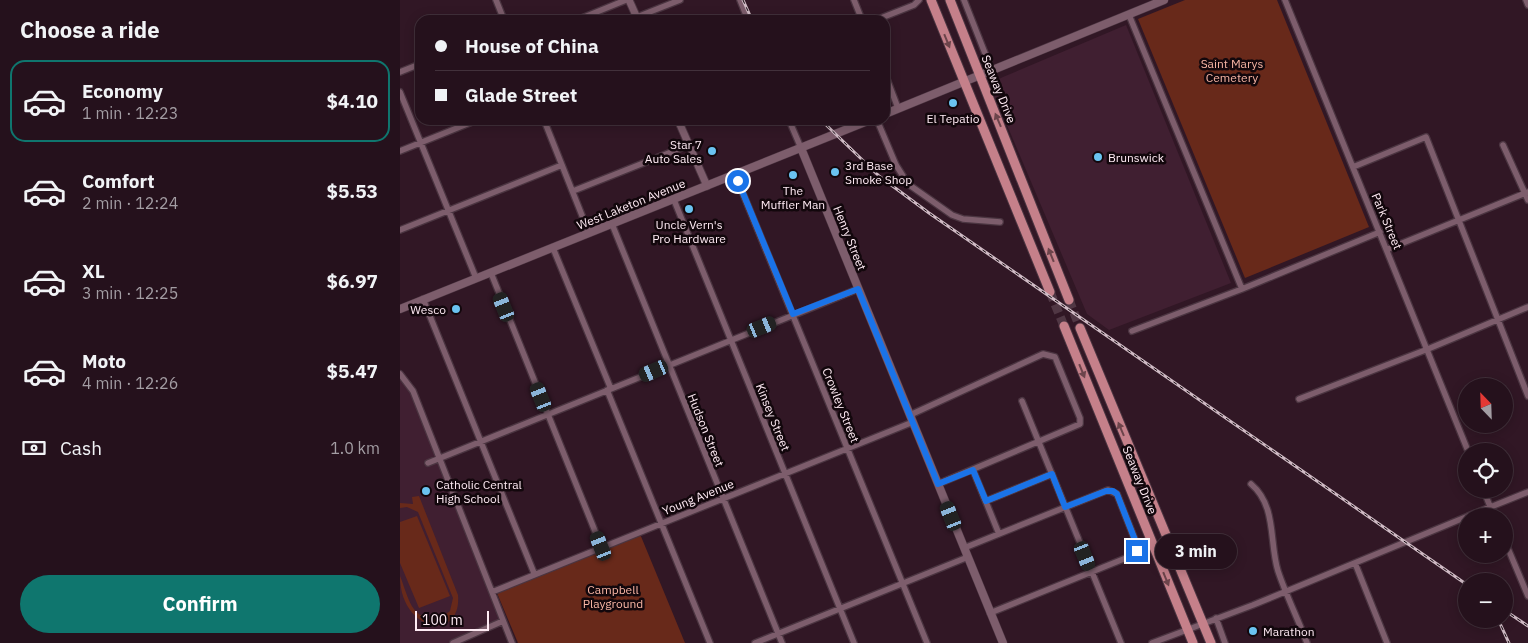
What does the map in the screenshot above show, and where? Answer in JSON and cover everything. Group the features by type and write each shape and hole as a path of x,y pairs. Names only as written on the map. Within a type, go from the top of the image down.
{"highway":[{"path":"931,0 1050,292"},
{"path":"945,0 968,59 975,64"},
{"name":"Seaway Drive","path":"950,0 1069,300"},
{"path":"968,93 975,100 1010,179 1015,176 1016,164"},
{"name":"Seaway Drive","path":"1064,326 1193,642"},
{"name":"Seaway Drive","path":"1080,328 1211,643"},
{"path":"1148,533 1154,527 1161,532 1193,608 1199,614"}],"main road":[{"path":"890,112 1164,0"},
{"name":"West Laketon Avenue","path":"400,309 858,125"},
{"name":"Henry Street","path":"801,148 1003,643"}],"street":[{"path":"496,0 502,15"},
{"path":"590,15 628,0 635,15"},
{"path":"644,15 664,3 680,0"},
{"path":"740,0 746,15"},
{"path":"854,0 860,15"},
{"path":"964,0 992,71"},
{"name":"Park Street","path":"1285,0 1388,249 1465,443"},
{"path":"1526,0 1528,5"},
{"path":"887,15 918,1"},
{"path":"1129,15 1242,289"},
{"path":"400,72 415,66"},
{"path":"890,87 898,108"},
{"path":"400,92 476,278"},
{"path":"400,152 465,125"},
{"path":"546,125 589,233"},
{"path":"680,125 707,186"},
{"name":"Henry Street","path":"791,125 801,148"},
{"path":"879,125 896,165 908,184 957,217 1000,222"},
{"path":"1353,166 1426,137 1528,396"},
{"path":"573,191 689,145"},
{"path":"1503,145 1520,187 1527,192 1528,200"},
{"path":"400,230 562,165"},
{"name":"Crowley Street","path":"735,174 927,643"},
{"path":"1388,249 1527,192"},
{"name":"Kinsey Street","path":"674,200 854,643"},
{"name":"Hudson Street","path":"612,224 782,643"},
{"path":"1132,331 1242,289 1380,232"},
{"path":"553,248 710,643"},
{"path":"491,273 601,546"},
{"path":"428,463 858,289"},
{"path":"423,300 534,573"},
{"path":"1299,399 1428,349 1528,307"},
{"name":"Young Avenue","path":"492,592 534,573 848,448 1043,354 1055,357 1080,418 1080,424 1039,443"},
{"path":"400,374 413,391 512,643"},
{"path":"1022,401 1121,643"},
{"path":"938,484 1039,443"},
{"path":"973,470 999,534"},
{"path":"986,501 1052,474"},
{"path":"1251,484 1257,489 1271,520 1276,563 1307,643"},
{"path":"964,548 1106,491 1113,491 1117,494 1136,541 1137,551 1131,556 990,613"},
{"path":"1486,498 1490,507 1528,492"},
{"path":"1153,643 1458,521"},
{"path":"755,643 968,557"},
{"path":"1513,560 1528,596"},
{"path":"1355,563 1387,643"},
{"path":"1216,618 1225,643"},
{"path":"452,643 503,621"}],"shaded area":[{"path":"1126,25 1231,283 1109,330 1087,314 993,92 995,81"},
{"name":"Catholic Central High School","path":"400,374 413,391 503,621 451,643 400,643"}],"green space":[{"name":"Saint Marys Cemetery","path":"1185,0 1277,0 1369,227 1245,278 1138,19"},
{"path":"419,496 458,595 457,610 451,620 441,625 431,624 419,619 410,609 403,595 400,576 412,606 416,611 429,619 438,620 450,611 453,598 418,512 407,507 400,508 400,503 413,504 412,497"},
{"path":"417,516 450,596 419,608 400,563 400,522"},
{"name":"Campbell Playground","path":"640,534 685,643 518,643 497,593"}],"tunnel":[{"path":"1050,292 1064,326"},
{"path":"1069,300 1080,328"}],"railway":[{"path":"743,0 750,15"},
{"path":"826,125 879,176 929,213 1458,578"},
{"path":"1513,616 1528,626"},
{"path":"1502,628 1509,643"}],"place":[{"name":"El Tepatio","path":"953,103"},
{"name":"Star 7 Auto Sales","path":"712,151"},
{"name":"Brunswick","path":"1098,157"},
{"name":"3rd Base Smoke Shop","path":"835,172"},
{"name":"The Muffler Man","path":"793,175"},
{"name":"Uncle Vern's Pro Hardware","path":"689,209"},
{"name":"Wesco","path":"456,309"},
{"name":"Catholic Central High School","path":"426,491"},
{"name":"Marathon","path":"1253,631"}],"route":[{"path":"738,181 793,314 858,289 938,484 973,470 986,501 1052,474 1065,507 1108,490 1113,491 1117,494 1136,541 1137,551"}]}
